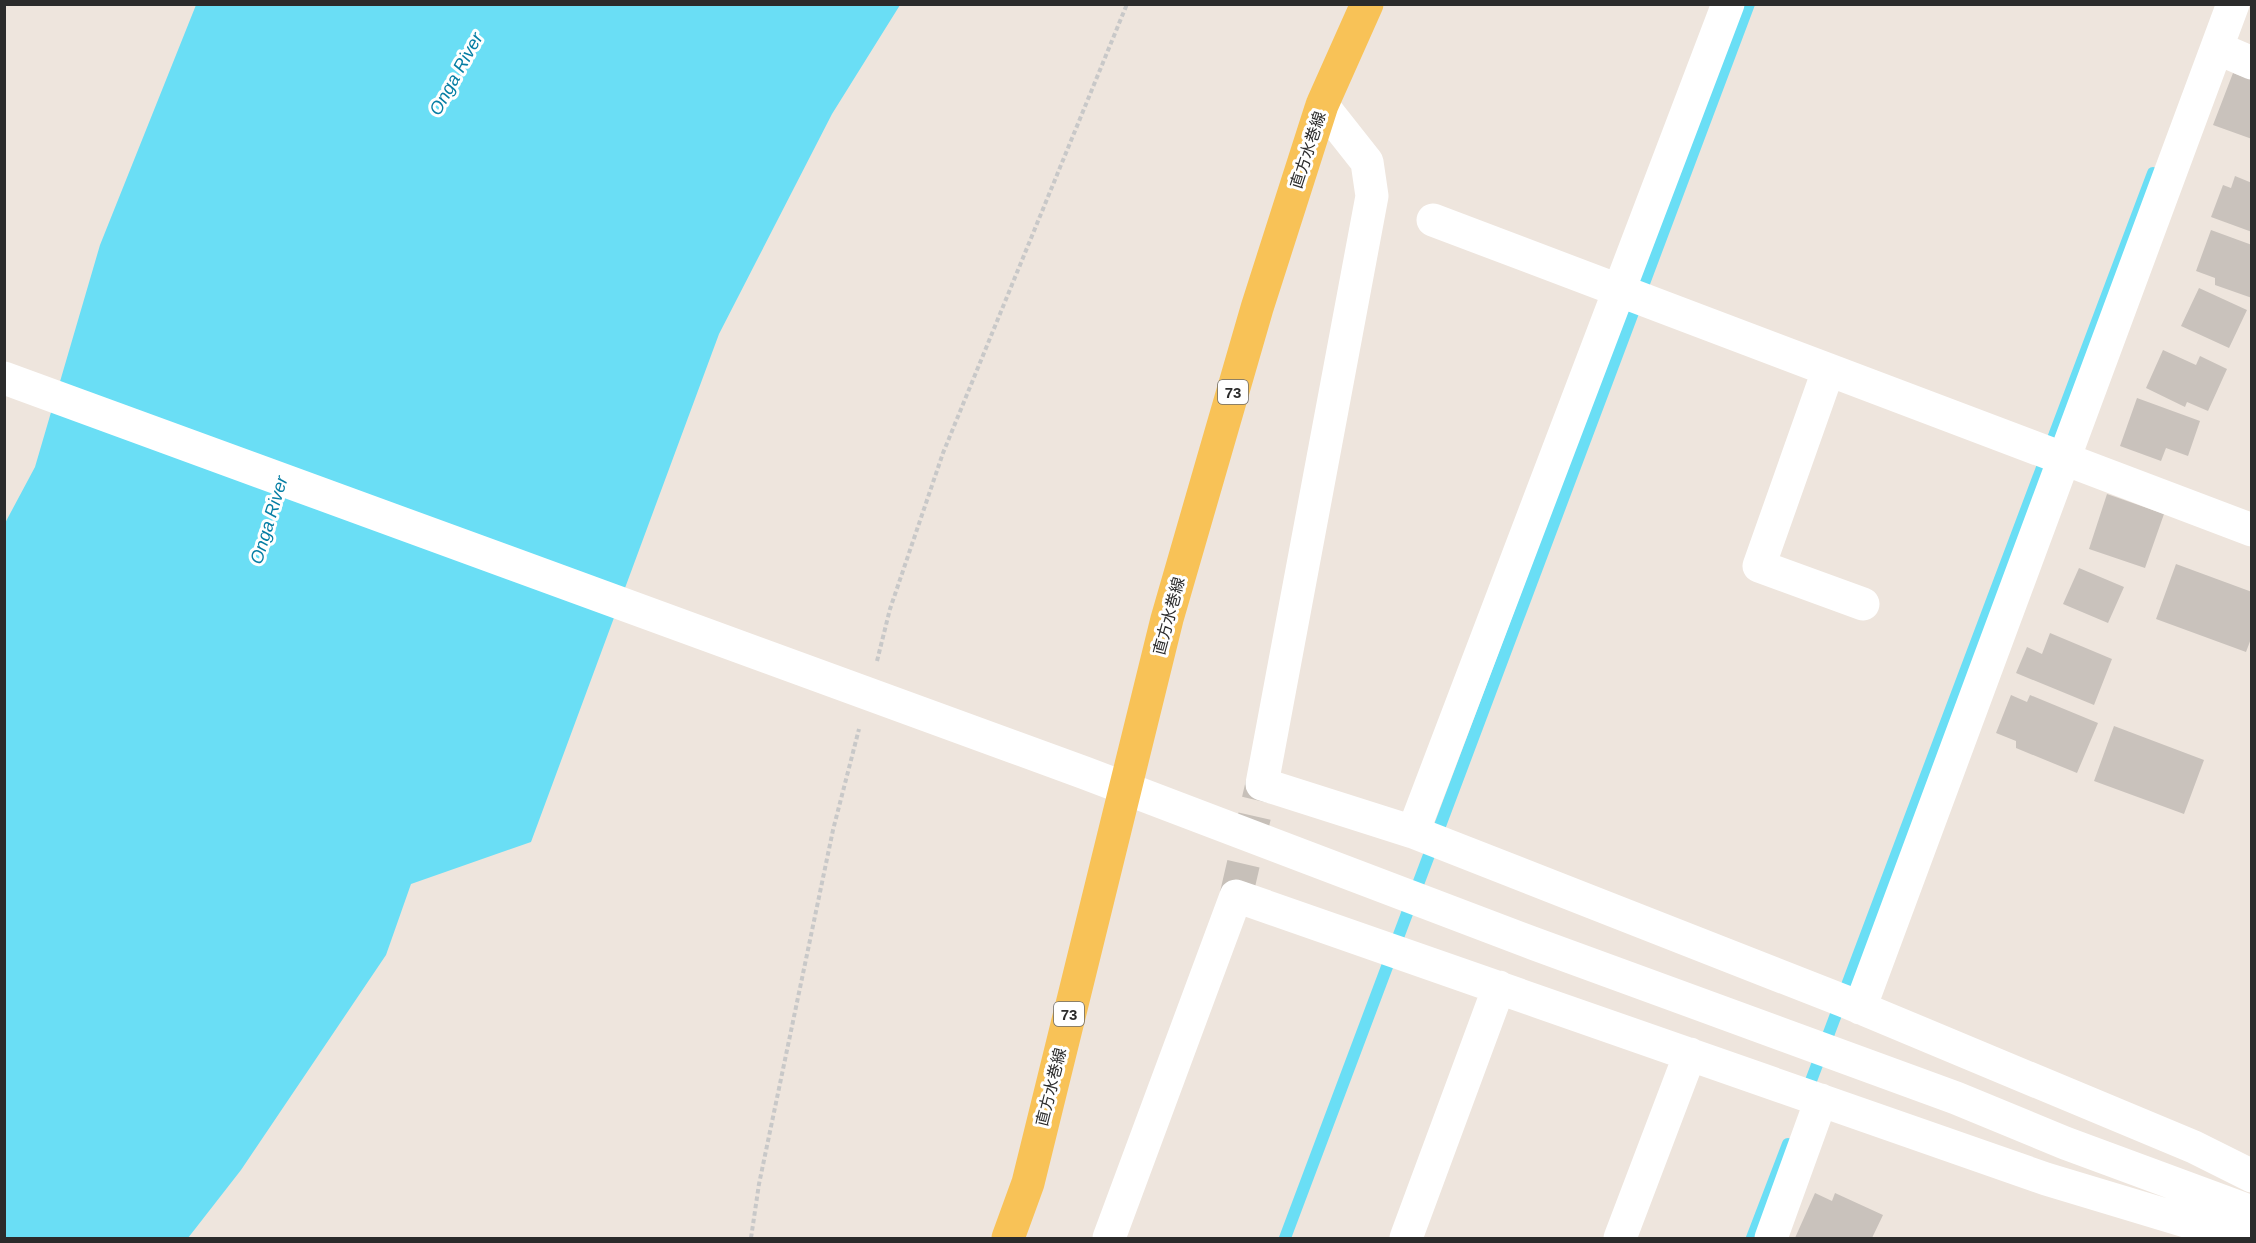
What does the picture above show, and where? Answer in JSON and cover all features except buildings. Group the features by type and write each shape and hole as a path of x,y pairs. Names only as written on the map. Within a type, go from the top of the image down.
{"main road":[{"name":"直方水巻線","path":"1008,1239 1028,1183 1173,597 1257,308 1323,105 1367,4"}],"street":[{"path":"1427,838 1630,295 1728,4"},
{"path":"1844,1001 2051,456 2233,4"},
{"path":"2217,48 2252,63"},
{"path":"1323,105 1367,162 1372,196 1262,784 1427,838 1844,1001 2194,1147 2252,1176"},
{"path":"1433,220 2051,456 2252,530"},
{"path":"1828,371 1759,566 1863,604"},
{"path":"4,378 1085,772 1535,944 1956,1098 2064,1143 2252,1212"},
{"path":"1109,1239 1236,896 2046,1179 2242,1239"},
{"path":"1406,1239 1499,987"},
{"path":"1620,1239 1690,1054"},
{"path":"1771,1239 1807,1095"}],"path":[{"path":"876,664 890,609 943,453 1127,4"},
{"path":"750,1239 759,1184 833,830 862,720"}],"water":[{"name":"Onga River","path":"196,5 900,5 832,114 719,334 531,842 411,884 386,955 241,1170 188,1238 5,1238 4,525 35,467 100,245"}],"waterway":[{"path":"1285,1238 1749,4"},
{"path":"1806,1094 2153,173"},
{"path":"1752,1238 1788,1144"}],"tunnel":[{"path":"1236,896 1262,784"}]}
